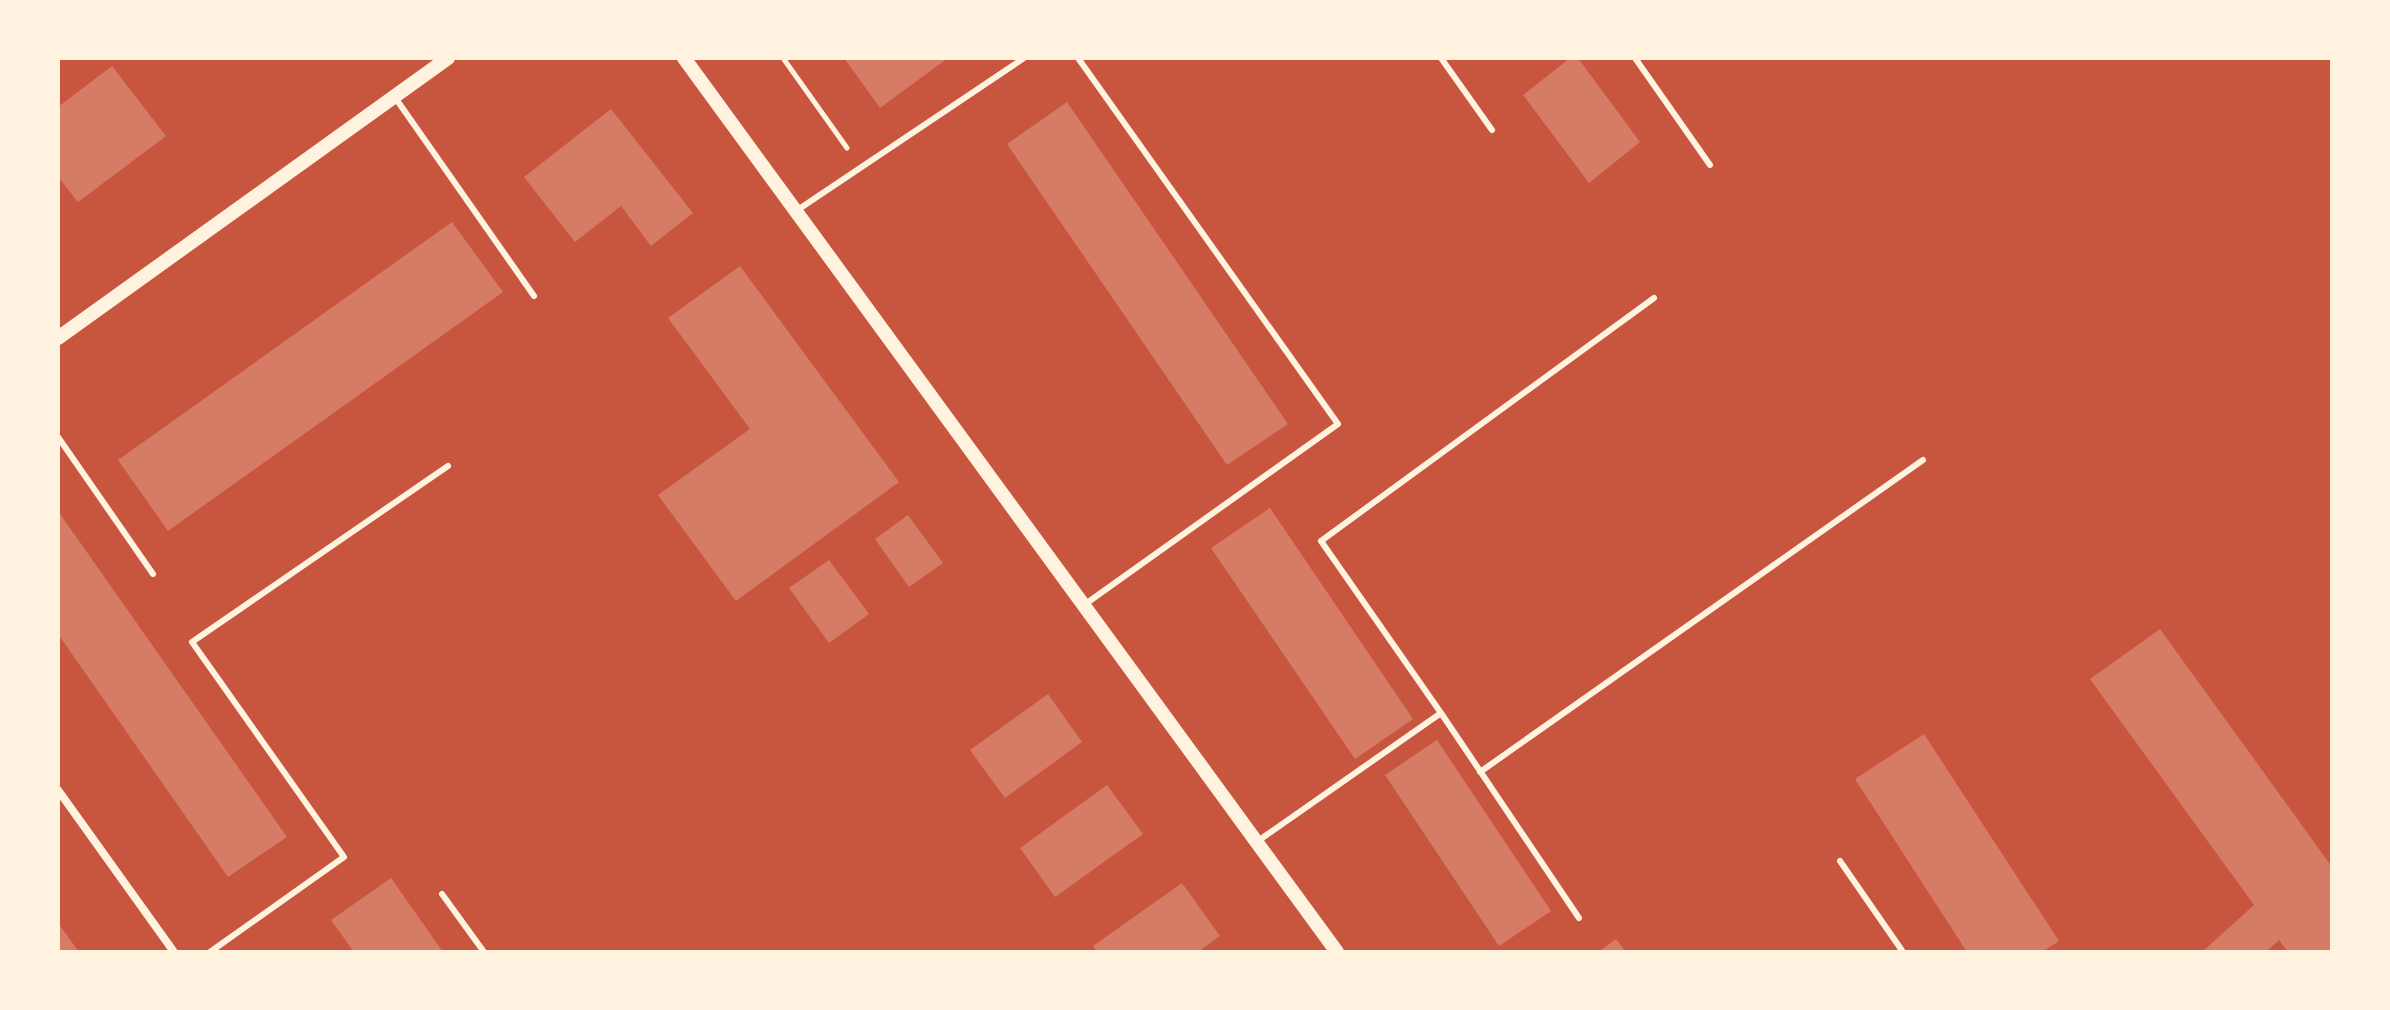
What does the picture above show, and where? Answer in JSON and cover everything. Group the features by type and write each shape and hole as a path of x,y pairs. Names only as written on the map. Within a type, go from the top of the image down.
{"street":[{"path":"58,338 448,58"},
{"path":"684,58 1337,952"},
{"path":"58,790 174,952"}],"lane":[{"path":"796,211 1024,58"},
{"path":"1078,58 1338,424 1084,606"},
{"path":"1441,58 1492,130"},
{"path":"1635,58 1710,165"},
{"path":"394,96 534,296"},
{"path":"1579,918 1321,541 1654,298"},
{"path":"58,437 153,574"},
{"path":"1480,772 1923,460"},
{"path":"210,952 344,857 192,642 448,466"},
{"path":"1257,842 1441,713"},
{"path":"1840,861 1903,952"},
{"path":"442,894 484,952"}],"path":[{"path":"783,58 861,167"}],"building":[{"path":"844,58 948,58 880,108"},
{"path":"1570,58 1578,58 1640,142 1589,183 1523,95"},
{"path":"112,66 166,136 78,202 58,177 58,107"},
{"path":"1067,102 1288,424 1227,465 1007,144"},
{"path":"611,109 693,213 651,246 621,206 575,242 524,177"},
{"path":"452,222 503,292 168,531 118,460"},
{"path":"740,266 899,482 736,601 658,495 750,429 668,318"},
{"path":"1270,508 1413,719 1355,759 1211,548"},
{"path":"58,511 287,837 228,877 58,634"},
{"path":"908,515 943,563 909,587 875,539"},
{"path":"829,560 869,614 829,643 789,588"},
{"path":"2160,629 2332,867 2332,952 2288,952 2279,940 2266,952 2202,952 2254,905 2090,679"},
{"path":"1048,694 1082,742 1005,798 970,750"},
{"path":"1924,734 2059,941 2042,952 1967,952 1855,779"},
{"path":"1437,740 1551,911 1499,946 1385,775"},
{"path":"1107,785 1143,834 1055,897 1020,848"},
{"path":"391,878 443,952 354,952 331,920"},
{"path":"1182,883 1220,936 1198,952 1097,952 1093,946"},
{"path":"58,923 79,952 58,952"},
{"path":"1616,939 1626,952 1598,952"}]}
